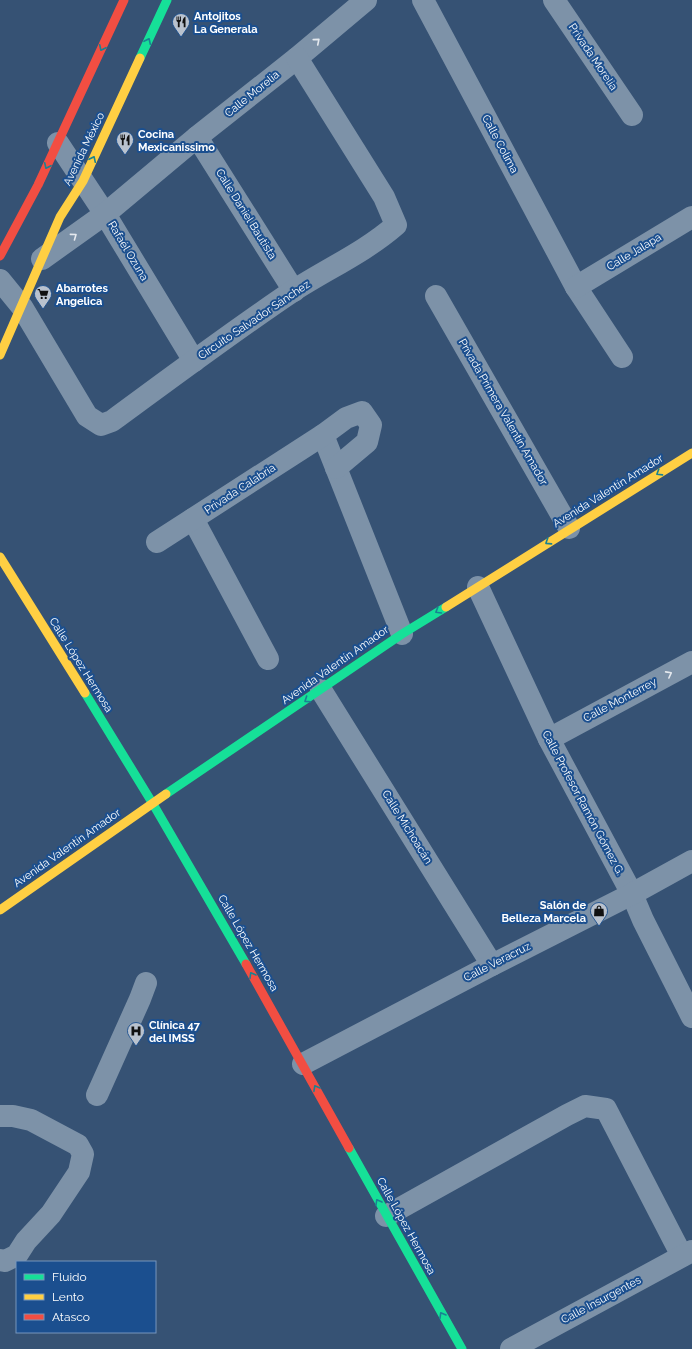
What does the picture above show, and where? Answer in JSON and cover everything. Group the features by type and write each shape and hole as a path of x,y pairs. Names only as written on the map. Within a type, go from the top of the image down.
{"street":[{"path":"0,256 38,185 124,0"},
{"name":"Avenida México","path":"0,355 60,217 83,181 167,0"},
{"name":"Calle Morelia","path":"42,259 105,214 197,137 297,58 366,0"},
{"name":"Calle Colima","path":"424,0 576,287 622,357"},
{"name":"Privada Morelia","path":"554,0 632,115"},
{"name":"Circuito Salvador Sánchez","path":"0,280 22,307 87,416 101,425 112,421 294,291 382,238 396,226 384,197 297,58"},
{"name":"Calle Daniel Bautista","path":"197,137 294,291"},
{"name":"Rafaél Ozuna","path":"58,143 105,214 194,361"},
{"name":"Calle Jalapa","path":"576,287 692,217"},
{"name":"Privada Primera Valentín Amador","path":"436,296 569,528"},
{"name":"Avenida México","path":"0,330 22,307"},
{"name":"Privada Calabria","path":"157,542 323,435 346,418 362,412 371,425 367,442 336,468"},
{"path":"323,435 402,634"},
{"name":"Avenida Valentín Amador","path":"0,910 153,803 322,690 402,634 569,528 692,453"},
{"path":"193,519 268,660"},
{"name":"Calle López Hermosa","path":"0,557 153,803 303,1064 386,1216 462,1349"},
{"name":"Calle Profesor Ramón Gómez G.","path":"478,587 549,739 632,894 643,920 692,1017"},
{"name":"Calle Monterrey","path":"549,739 692,662"},
{"name":"Calle Michoacán","path":"322,690 492,965"},
{"name":"Calle Veracruz","path":"303,1064 632,894 692,861"},
{"path":"98,1095 146,983"},
{"path":"386,1216 585,1106 606,1109 687,1253"},
{"path":"0,1116 13,1116 31,1120 78,1146 83,1154 80,1172 51,1214 26,1241 17,1255 5,1261 0,1260"},
{"name":"Calle Insurgentes","path":"511,1349 687,1253"}],"traffic: fast":[{"path":"140,58 167,0"},
{"path":"166,794 402,634 446,607"},
{"path":"85,693 153,804 246,964"},
{"path":"349,1148 462,1349"}],"traffic: slow":[{"path":"0,355 60,217 83,181 140,58"},
{"path":"446,607 692,453"},
{"path":"0,557 85,693"},
{"path":"0,910 166,794"}],"traffic: jam":[{"path":"0,256 38,185 124,0"},
{"path":"246,964 349,1148"}],"place":[{"name":"Antojitos La Generala","path":"181,37"},
{"name":"Cocina Mexicanissimo","path":"125,155"},
{"name":"Abarrotes Angelica","path":"43,309"},
{"name":"Salón de Belleza Marcela","path":"599,926"},
{"name":"Clínica 47 del IMSS","path":"136,1046"}]}
